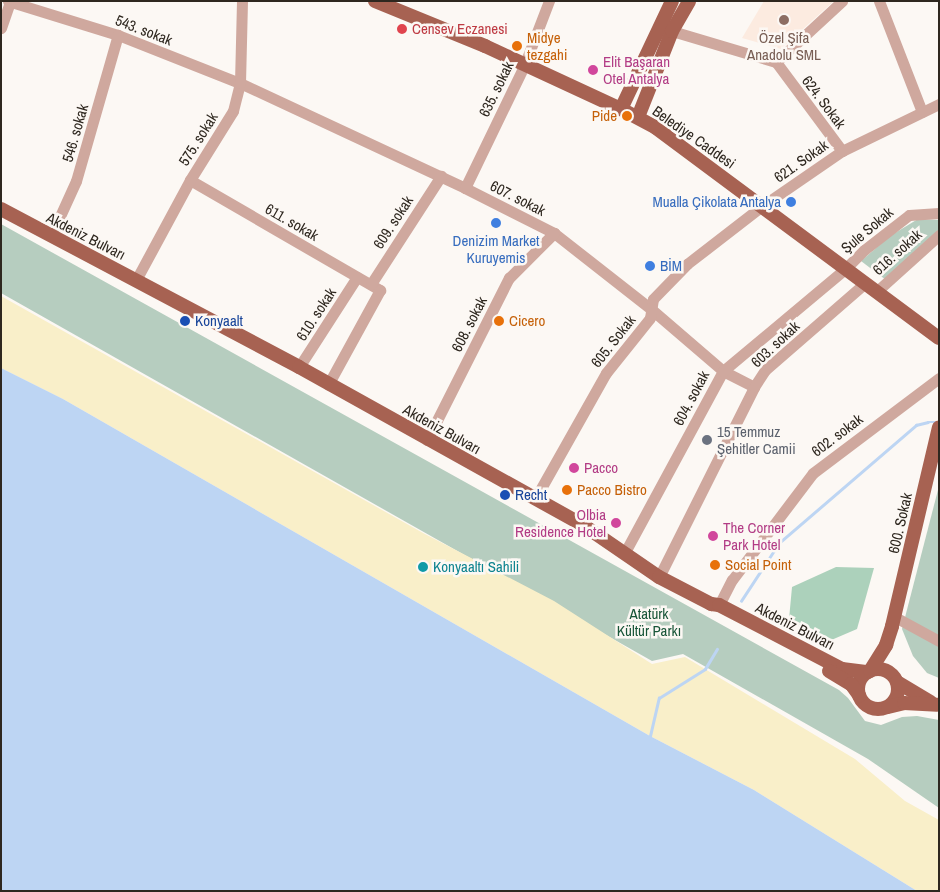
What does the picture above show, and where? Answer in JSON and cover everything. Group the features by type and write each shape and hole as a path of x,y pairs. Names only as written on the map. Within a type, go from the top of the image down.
{"main road":[{"name":"Belediye Caddesi","path":"375,1 485,46 524,66 638,117 656,128 939,338"},
{"path":"620,109 672,1"},
{"path":"638,117 672,31 690,1"},
{"name":"Akdeniz Bulvarı","path":"1,209 299,368 600,535 624,554 659,577 842,669 869,672"},
{"name":"600. Sokak","path":"894,622 937,432"},
{"path":"715,605 717,610 844,678 852,684 869,706 879,709 904,703 938,706"},
{"path":"859,695 859,685 886,645 894,622"},
{"path":"888,706 898,693 890,646 894,622"},
{"path":"869,672 884,670 896,680 938,706"}],"street":[{"name":"575. sokak","path":"136,280 190,180 233,111 240,83 242,1"},
{"name":"635. sokak","path":"465,188 524,66 549,1"},
{"path":"672,31 776,62 842,1"},
{"path":"879,1 922,112"},
{"name":"543. sokak","path":"9,2 118,35 240,83"},
{"path":"1,28 9,2"},
{"name":"546. sokak","path":"51,236 76,181 118,35"},
{"name":"624. Sokak","path":"776,62 842,151"},
{"name":"607. sokak","path":"240,83 441,176 554,233 651,309 723,371 754,387"},
{"name":"621. Sokak","path":"762,206 842,151 939,104"},
{"name":"609. sokak","path":"328,385 375,287 441,176"},
{"name":"611. sokak","path":"190,180 375,287"},
{"name":"605. Sokak","path":"535,499 606,372 650,318 653,299 688,264 762,206"},
{"name":"Şule Sokak","path":"845,268 864,250 910,214 939,213"},
{"name":"608. sokak","path":"427,440 509,278 554,233"},
{"name":"616. sokak","path":"871,288 939,235"},
{"name":"604. sokak","path":"624,554 723,371 845,268"},
{"name":"610. sokak","path":"299,368 358,277"},
{"name":"603. sokak","path":"659,577 754,387 765,370 871,288"},
{"name":"602. sokak","path":"715,605 812,473 939,378"},
{"path":"894,622 939,640"}],"shaded area":[{"name":"Özel Şifa Anadolu SML","path":"764,1 834,1 781,49 742,38"}],"green space":[{"path":"918,219 939,220 939,230 886,280 861,261 890,236"},
{"name":"Atatürk Kültür Parkı","path":"1,224 839,690 848,698 865,721 881,725 902,717 917,716 939,720 939,808 868,759 683,654 652,661 1,293"},
{"path":"939,486 939,678 927,673 913,656 902,629"},
{"path":"836,567 874,568 857,629 822,644 789,619 792,587"}],"sand":[{"name":"Konyaaltı Sahili","path":"1,296 423,533 554,601 652,664 685,657 855,759 905,801 939,820 939,891 917,891 754,790 650,736 63,399 1,368"}],"water":[{"path":"1,368 63,399 650,736 754,790 917,891 1,891"}],"waterway":[{"path":"741,601 779,543 916,425 936,422"},
{"path":"650,736 659,698 705,669 717,649"}],"place":[{"name":"Özel Şifa Anadolu SML","path":"784,20"},
{"name":"Censev Eczanesi","path":"402,29"},
{"name":"Midye tezgahi","path":"517,46"},
{"name":"Elit Başaran Otel Antalya","path":"593,70"},
{"name":"Pide","path":"627,116"},
{"name":"Mualla Çikolata Antalya","path":"791,202"},
{"name":"Denizim Market Kuruyemis","path":"496,223"},
{"name":"BİM","path":"650,266"},
{"name":"Konyaalt","path":"185,321"},
{"name":"Cicero","path":"499,321"},
{"name":"15 Temmuz Şehitler Camii","path":"707,440"},
{"name":"Pacco","path":"574,468"},
{"name":"Pacco Bistro","path":"567,490"},
{"name":"Recht","path":"505,495"},
{"name":"Olbia Residence Hotel","path":"616,523"},
{"name":"The Corner Park Hotel","path":"713,536"},
{"name":"Social Point","path":"715,565"},
{"name":"Konyaaltı Sahili","path":"423,567"}]}
